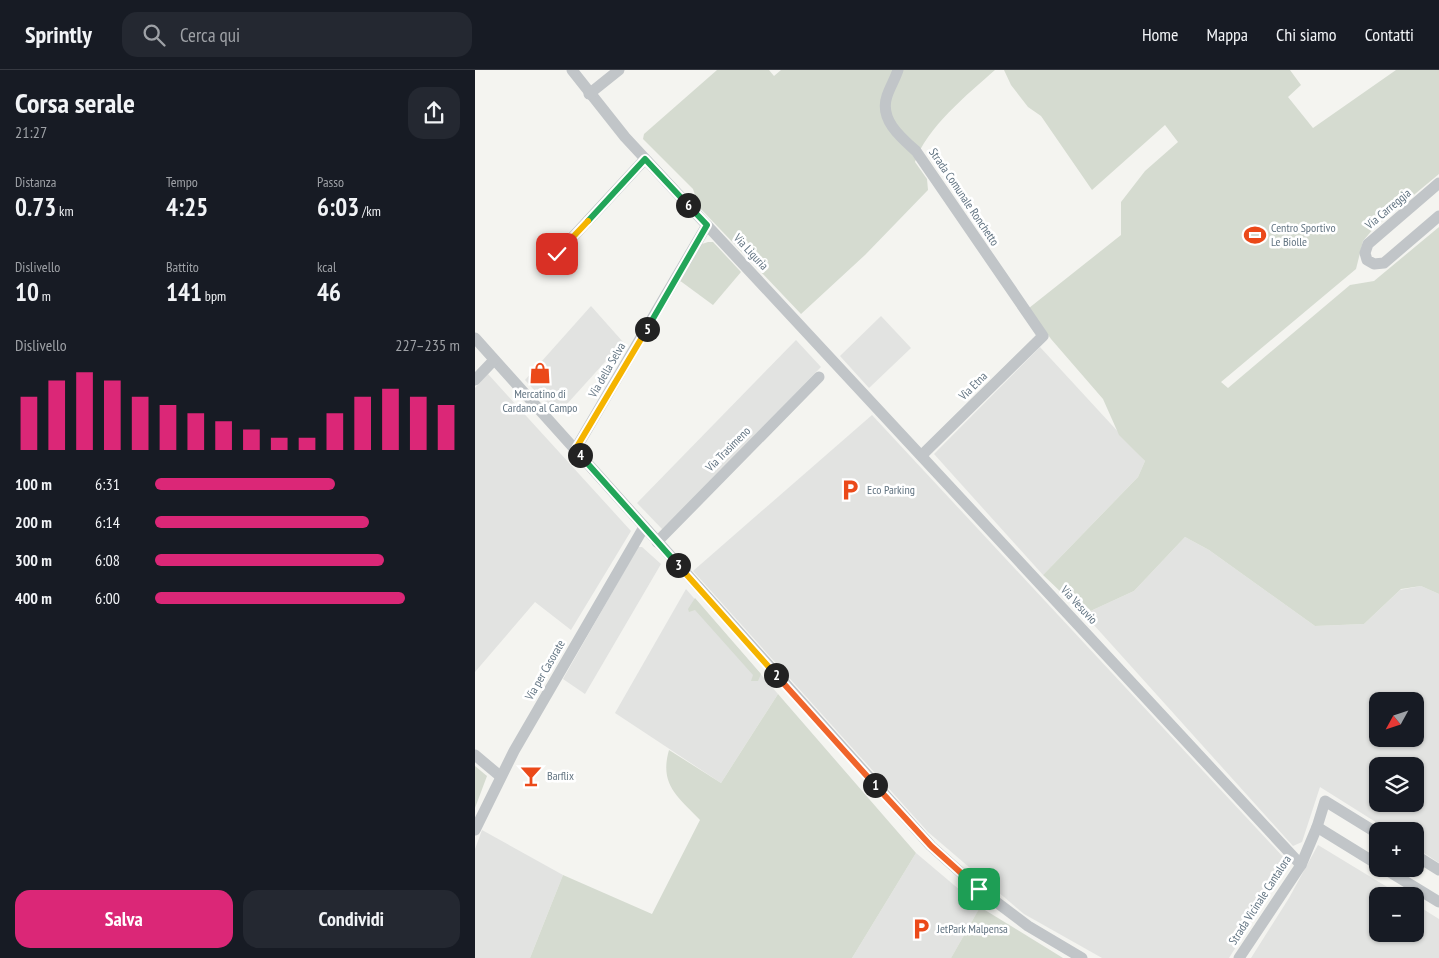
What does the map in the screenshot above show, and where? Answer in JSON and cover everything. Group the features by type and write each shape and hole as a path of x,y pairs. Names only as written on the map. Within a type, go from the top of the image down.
{"street":[{"name":"Via Liguria","path":"572,70 589,94 645,159 835,363"},
{"path":"589,94 619,70"},
{"name":"Strada Comunale Ronchetto","path":"898,70 885,103 888,120 904,140 916,151 1043,336"},
{"path":"557,254 645,159"},
{"name":"Via Carreggia","path":"1439,183 1368,244 1365,252 1367,260 1374,264 1383,263 1439,216"},
{"name":"Via della Selva","path":"575,450 707,225"},
{"name":"Via Etna","path":"922,455 1043,336"},
{"path":"475,338 931,846 979,889 1028,926 1082,958"},
{"path":"475,380 494,360"},
{"name":"Via Vesuvio","path":"835,363 1301,866"},
{"name":"Via Trasimeno","path":"657,542 819,377"},
{"name":"Via per Casorate","path":"475,830 500,776 644,527"},
{"path":"475,755 500,776"},
{"name":"Strada Vicinale Cantalora","path":"1239,958 1301,866 1317,827 1325,801 1369,827"},
{"path":"1317,827 1369,859"},
{"path":"1424,861 1439,870"},
{"path":"1398,877 1439,902"}],"shaded area":[{"path":"717,70 769,70 774,76 781,70 995,70 949,112 920,149 915,162 927,179 928,190 865,255 801,314 699,207 693,189 643,139 644,134"},
{"path":"1004,70 1290,70 1301,85 1288,97 1313,128 1396,70 1439,70 1439,174 1374,228 1363,241 1356,269 1221,382 1228,388 1350,285 1374,281 1439,227 1439,594 1421,586 1401,589 1364,624 1315,626 1209,550 1185,537 1134,591 1084,614 1043,575 1138,477 1145,461 1119,435 1103,399 1051,339 1029,308 1121,235 1121,202 1145,171 1178,142 1165,125 1092,190 1041,116 1028,107 1011,85"},
{"path":"713,242 741,272 713,305 679,280 702,244"},
{"path":"591,306 623,342 557,415 525,380"},
{"path":"881,316 911,348 869,388 840,356"},
{"path":"796,340 821,367 663,530 637,503"},
{"path":"1040,347 1145,461 1138,477 1043,575 934,454"},
{"path":"488,374 631,531 571,630 535,602 475,672 475,388"},
{"path":"872,415 1285,859 1285,868 1229,958 1102,958 1024,914 928,832 693,571"},
{"path":"1185,537 1209,550 1315,626 1364,624 1400,590 1421,586 1439,594 1439,863 1424,853 1424,822 1376,822 1320,787 1302,842 1293,846 1084,614 1134,591"},
{"path":"638,547 642,547 661,564 585,694 563,679"},
{"path":"686,589 778,694 721,783 615,713"},
{"path":"695,598 761,674 758,681 751,681 753,675 695,610 689,612 688,609"},
{"path":"778,694 916,853 852,958 530,958 563,875 652,914 700,820 678,797 669,781 667,762 669,750 721,783"},
{"path":"475,766 487,776 475,808"},
{"path":"482,830 563,875 530,958 475,958 475,849"},
{"path":"1318,845 1387,887 1369,887 1369,942 1424,942 1424,910 1439,919 1439,958 1251,958 1289,898"},
{"name":"JetPark Malpensa","path":"916,853 980,907 951,958 852,958"},
{"path":"980,907 1063,958 951,958"}],"place":[{"name":"Centro Sportivo Le Biolle","path":"1255,235"},
{"name":"Mercatino di Cardano al Campo","path":"540,373"},
{"name":"Eco Parking","path":"850,490"},
{"name":"Barflix","path":"531,776"},
{"name":"JetPark Malpensa","path":"921,929"}],"route":[{"path":"557,254 645,159 707,225 575,450 931,846 979,889"}]}
